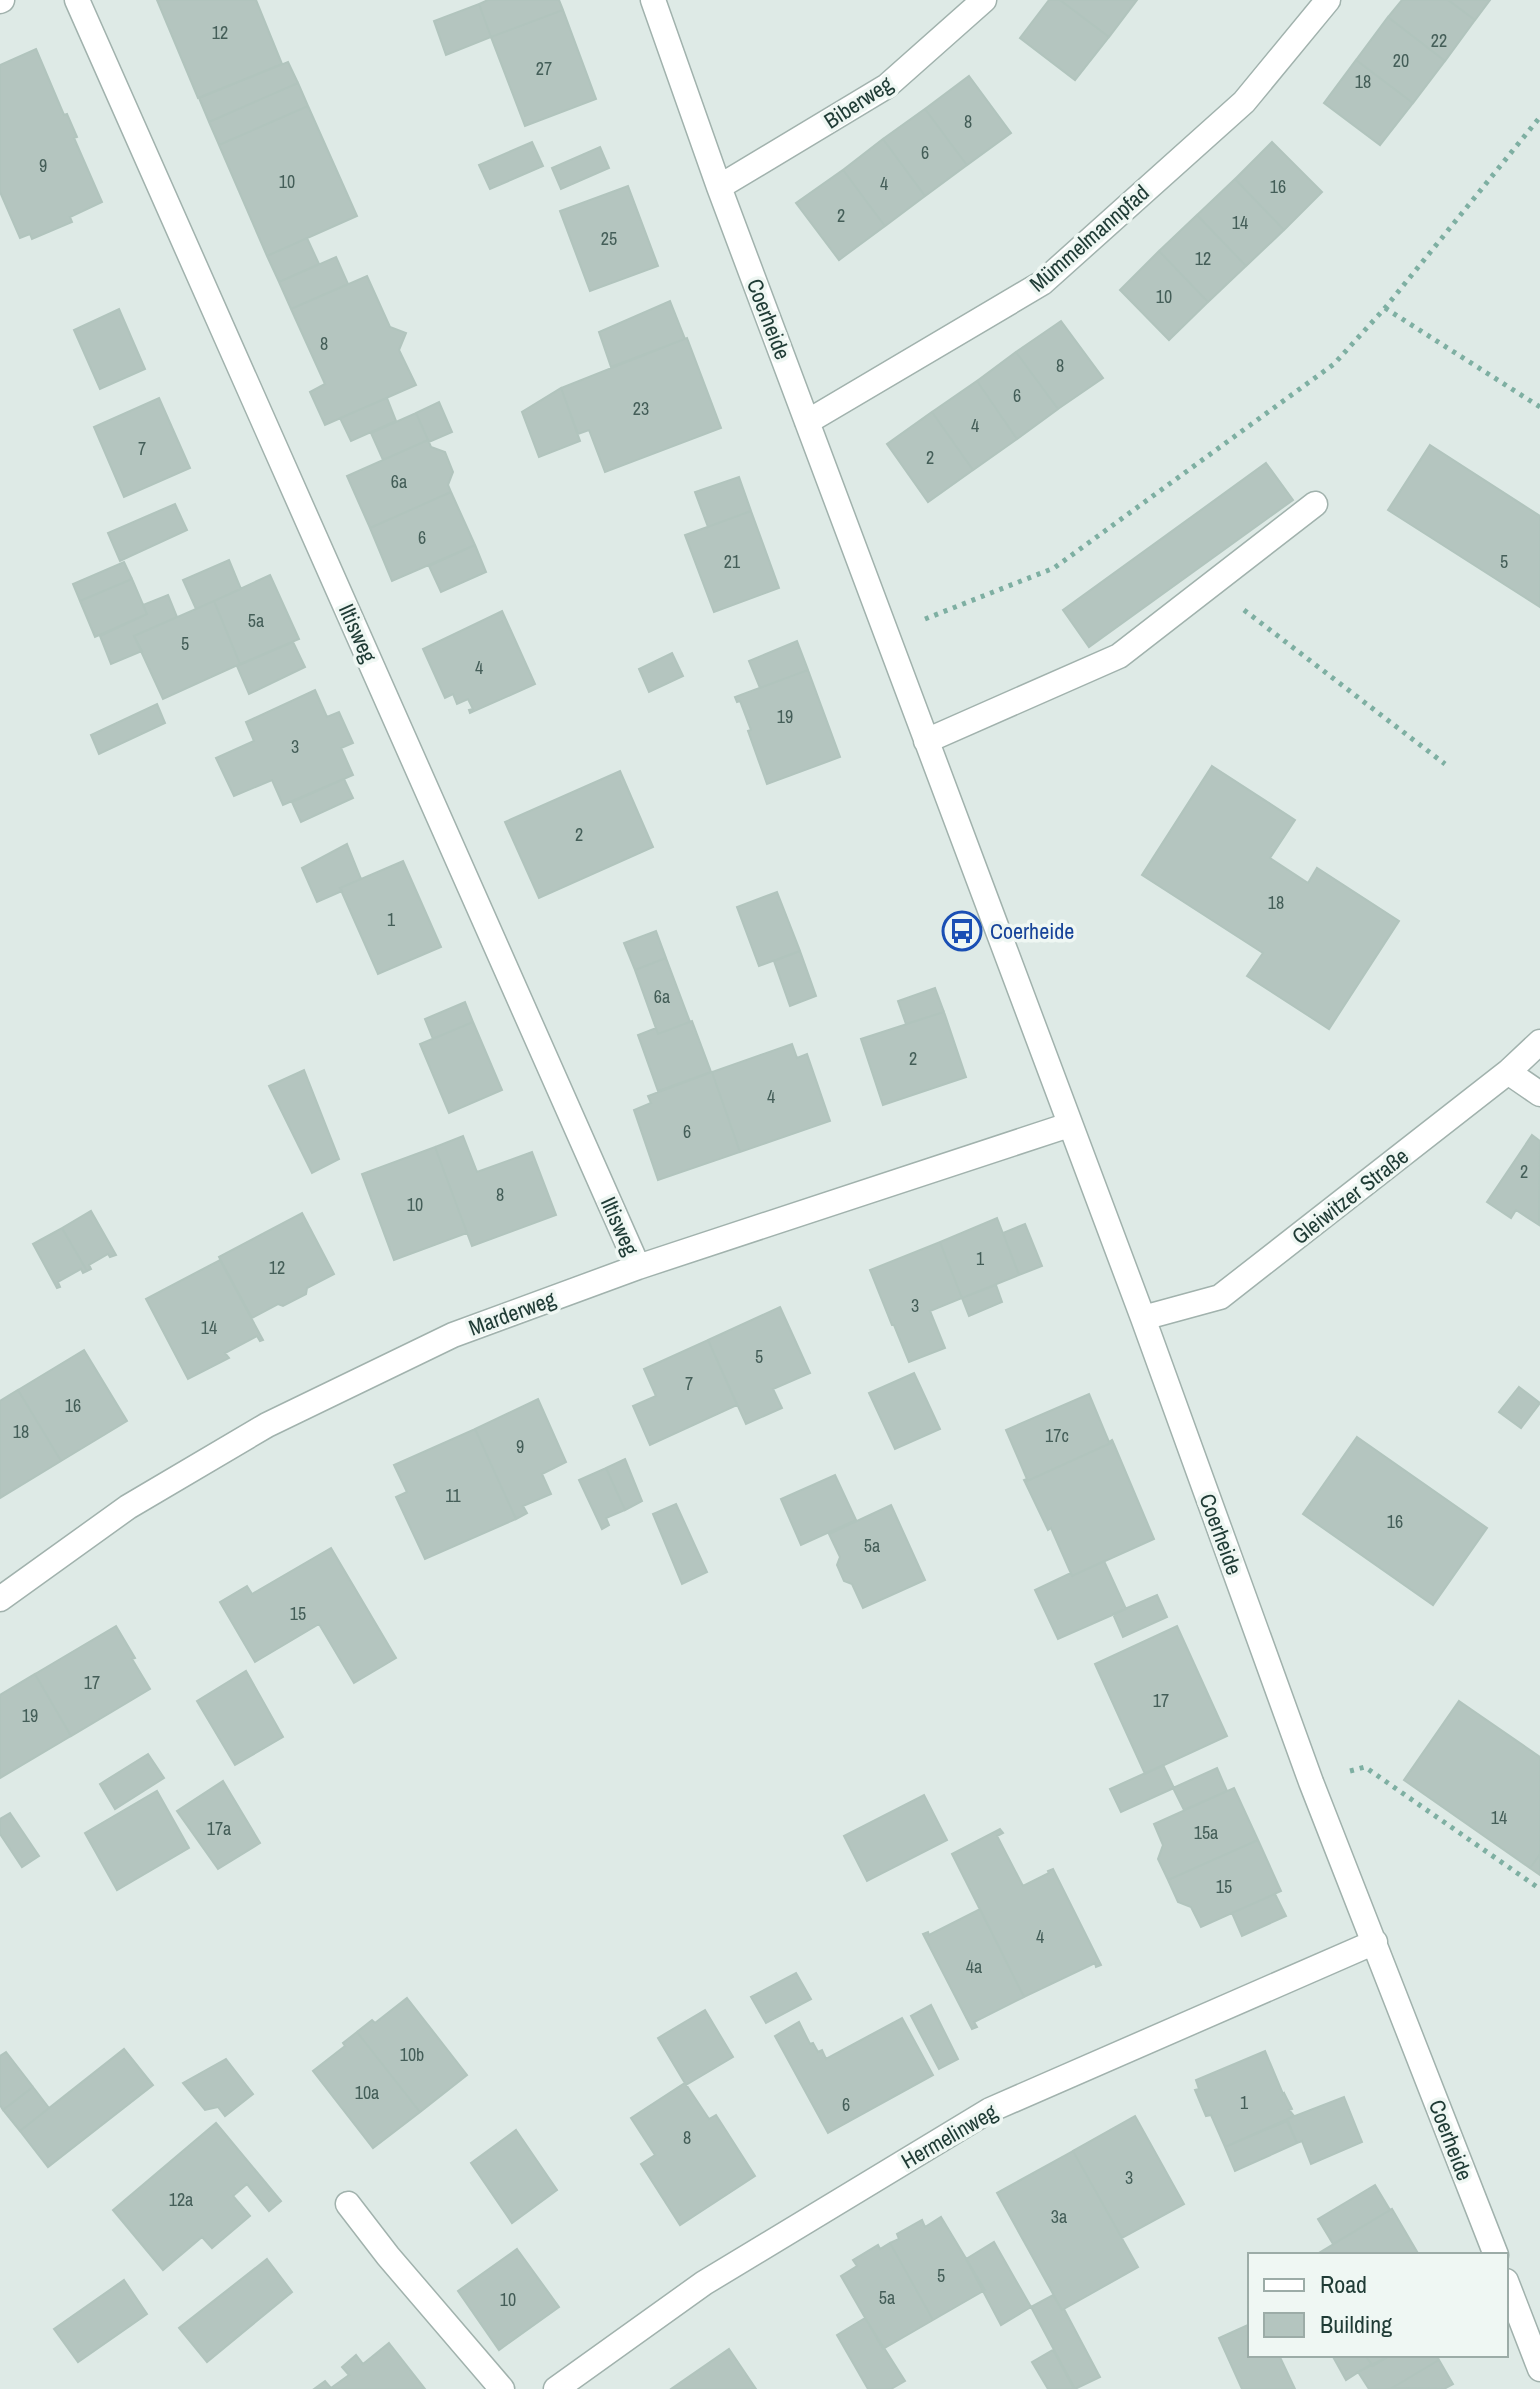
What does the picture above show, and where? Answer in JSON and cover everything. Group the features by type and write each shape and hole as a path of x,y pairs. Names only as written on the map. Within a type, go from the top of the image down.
{"street":[{"name":"Iltisweg","path":"77,0 638,1267"},
{"name":"Coerheide","path":"653,0 719,187 1143,1318 1311,1782 1495,2253"},
{"name":"Biberweg","path":"719,187 887,86 984,0"},
{"name":"Mümmelmannpfad","path":"807,422 1042,283 1244,102 1328,0"},
{"path":"926,741 1119,656 1315,504"},
{"name":"Gleiwitzer Straße","path":"1143,1318 1220,1297 1508,1072 1540,1042"},
{"path":"1508,1072 1540,1094"},
{"name":"Marderweg","path":"0,1599 128,1507 267,1425 453,1335 638,1267 1069,1125"},
{"name":"Hermelinweg","path":"556,2389 704,2283 990,2110 1375,1942"},
{"path":"348,2204 388,2256 502,2389"},
{"path":"1508,2286 1540,2369"}],"path":[{"path":"886,634 1054,568 1334,364 1385,308 1540,117"},
{"path":"1385,308 1540,407"},
{"path":"1211,585 1445,764"},
{"path":"1311,1782 1365,1767 1540,1889"}],"building":[{"path":"157,0 256,0 282,64 198,98"},
{"path":"488,0 559,0 563,10 491,37 479,4"},
{"path":"1049,0 1060,0 1109,37 1075,80 1020,38"},
{"path":"1060,0 1137,0 1109,37"},
{"path":"1402,0 1448,0 1475,20 1445,61 1388,17"},
{"path":"1448,0 1490,0 1475,20"},
{"path":"479,4 491,37 446,55 434,21"},
{"path":"563,10 596,99 525,126 491,37"},
{"path":"1388,17 1445,61 1413,103 1356,60"},
{"path":"36,49 64,115 67,114 77,137 74,138 102,202 70,217 72,222 32,239 30,234 20,238 0,192 0,65"},
{"path":"1356,60 1413,103 1380,145 1324,103"},
{"path":"288,62 298,83 209,122 199,98"},
{"path":"969,76 1011,133 967,165 925,109"},
{"path":"298,83 308,106 219,145 209,122"},
{"path":"308,106 357,216 267,256 219,145"},
{"path":"925,109 967,165 925,196 883,139"},
{"path":"883,139 925,196 885,226 843,170"},
{"path":"532,142 543,166 490,189 479,165"},
{"path":"1272,142 1322,192 1284,230 1235,179"},
{"path":"600,147 609,168 561,189 552,168"},
{"path":"843,170 885,226 839,260 796,203"},
{"path":"1235,179 1284,230 1246,266 1197,215"},
{"path":"628,186 658,266 590,291 560,211"},
{"path":"1197,215 1246,266 1208,302 1159,251"},
{"path":"307,238 319,264 279,282 267,256"},
{"path":"1159,251 1208,302 1169,340 1120,290"},
{"path":"336,257 348,284 291,309 279,282"},
{"path":"367,276 390,327 406,333 399,350 416,385 325,425 310,392 325,384 291,309"},
{"path":"670,301 685,339 611,367 599,332"},
{"path":"119,309 145,369 100,389 74,330"},
{"path":"1061,321 1103,378 1058,409 1016,352"},
{"path":"687,338 721,428 605,472 589,430 578,434 561,388"},
{"path":"1016,352 1058,409 1017,439 977,381"},
{"path":"977,381 1017,439 973,470 932,412"},
{"path":"561,388 580,441 539,457 522,412"},
{"path":"159,398 190,468 124,497 94,427"},
{"path":"387,398 396,421 351,441 340,418"},
{"path":"439,402 452,432 429,442 416,413"},
{"path":"932,412 973,470 928,502 887,444"},
{"path":"416,413 428,440 383,460 371,433"},
{"path":"428,440 431,447 445,452 453,472 448,485 451,492 370,528 347,476"},
{"path":"1430,445 1540,516 1540,607 1388,510"},
{"path":"1266,463 1293,500 1089,647 1063,610"},
{"path":"739,477 751,511 708,527 695,492"},
{"path":"451,492 475,545 392,581 370,528"},
{"path":"175,504 187,530 120,561 108,533"},
{"path":"751,511 779,588 714,612 685,535"},
{"path":"475,545 486,572 441,592 429,566"},
{"path":"229,560 241,589 196,609 183,580"},
{"path":"124,562 132,579 80,601 73,584"},
{"path":"270,575 299,639 240,664 214,601"},
{"path":"132,579 147,614 95,637 80,601"},
{"path":"168,595 177,617 134,636 142,651 111,664 100,636 147,614 143,605"},
{"path":"214,601 240,664 163,699 134,636"},
{"path":"502,611 535,684 470,713 469,710 473,709 468,699 457,704 453,694 445,698 423,649"},
{"path":"797,641 808,670 760,688 749,661"},
{"path":"293,642 305,667 249,694 237,666"},
{"path":"672,653 683,676 649,692 639,669"},
{"path":"808,670 840,757 767,784 748,731 751,730 740,701 737,702 735,697"},
{"path":"315,690 327,717 339,712 353,743 341,748 353,775 283,805 272,780 234,796 216,758 254,741 246,722"},
{"path":"157,704 165,723 99,754 91,735"},
{"path":"1212,766 1295,820 1270,858 1308,883 1317,868 1399,921 1329,1029 1247,976 1263,953 1142,875"},
{"path":"620,771 653,847 539,898 505,822"},
{"path":"344,779 353,798 301,822 292,802"},
{"path":"347,844 361,879 317,902 302,868"},
{"path":"403,861 441,947 378,974 340,888"},
{"path":"777,892 800,951 759,966 737,907"},
{"path":"656,931 666,958 635,970 624,943"},
{"path":"800,951 816,996 790,1006 774,961"},
{"path":"666,958 690,1022 658,1034 635,970"},
{"path":"935,988 944,1012 906,1024 898,1001"},
{"path":"465,1002 473,1022 433,1039 425,1019"},
{"path":"944,1012 966,1077 883,1105 861,1039"},
{"path":"692,1021 711,1072 658,1091 638,1035 656,1028 658,1034"},
{"path":"473,1022 502,1090 449,1113 420,1044"},
{"path":"792,1044 797,1058 807,1054 830,1121 740,1152 712,1072"},
{"path":"304,1070 339,1159 312,1173 269,1086"},
{"path":"712,1072 740,1152 658,1180 634,1110 651,1103 648,1096"},
{"path":"1532,1135 1540,1141 1539,1225 1516,1210 1511,1218 1487,1202"},
{"path":"463,1136 477,1172 532,1152 556,1215 472,1246 435,1147"},
{"path":"435,1147 467,1233 394,1260 362,1174"},
{"path":"91,1211 116,1255 110,1257 108,1254 89,1265 91,1269 87,1271 62,1228"},
{"path":"302,1213 334,1274 307,1288 306,1294 252,1318 219,1257"},
{"path":"997,1218 1019,1275 962,1298 940,1242"},
{"path":"1025,1224 1042,1266 1019,1275 1003,1233"},
{"path":"62,1228 87,1271 83,1273 81,1269 58,1282 60,1287 57,1288 33,1244"},
{"path":"940,1242 962,1298 930,1311 945,1348 909,1362 870,1270"},
{"path":"220,1260 263,1340 260,1341 257,1336 225,1353 229,1358 188,1379 146,1299"},
{"path":"996,1285 1002,1302 969,1316 962,1298"},
{"path":"780,1307 810,1373 773,1389 782,1408 746,1424 708,1340"},
{"path":"708,1340 737,1405 650,1445 633,1406 656,1396 644,1369"},
{"path":"84,1350 127,1421 61,1461 18,1390"},
{"path":"914,1373 940,1429 895,1449 869,1393"},
{"path":"1519,1387 1540,1403 1521,1428 1499,1412"},
{"path":"18,1390 61,1461 0,1498 0,1401"},
{"path":"1089,1394 1109,1442 1113,1442 1025,1482 1027,1479 1006,1430"},
{"path":"538,1399 566,1462 542,1474 551,1494 523,1506 527,1513 516,1519 475,1429"},
{"path":"475,1429 516,1519 425,1559 396,1497 407,1492 394,1465"},
{"path":"1357,1437 1487,1528 1433,1605 1303,1514"},
{"path":"1113,1442 1154,1539 1072,1576 1051,1528 1048,1530 1025,1482"},
{"path":"625,1459 642,1501 625,1510 606,1468"},
{"path":"606,1468 625,1510 606,1518 609,1525 602,1529 579,1480"},
{"path":"835,1475 856,1520 801,1545 781,1499"},
{"path":"676,1504 707,1572 682,1584 653,1514"},
{"path":"891,1505 925,1580 863,1608 852,1584 844,1581 837,1565 840,1557 829,1534"},
{"path":"331,1548 396,1658 354,1683 319,1624 255,1662 220,1602 247,1586 252,1594"},
{"path":"1104,1561 1126,1609 1058,1639 1035,1590"},
{"path":"1157,1595 1167,1617 1123,1637 1113,1614"},
{"path":"116,1626 150,1689 71,1736 35,1674"},
{"path":"1177,1626 1227,1736 1145,1774 1095,1664"},
{"path":"246,1671 283,1737 235,1765 197,1701"},
{"path":"35,1674 71,1736 0,1778 0,1695"},
{"path":"1459,1701 1540,1757 1540,1854 1530,1868 1404,1780"},
{"path":"148,1754 164,1778 115,1809 100,1784"},
{"path":"1163,1765 1174,1788 1121,1812 1110,1789"},
{"path":"1217,1768 1227,1791 1184,1810 1173,1788"},
{"path":"223,1781 260,1843 218,1869 177,1811"},
{"path":"1234,1788 1258,1840 1168,1880 1158,1859 1163,1845 1154,1824"},
{"path":"157,1791 189,1848 117,1890 85,1833"},
{"path":"924,1795 947,1840 867,1881 844,1836"},
{"path":"10,1813 39,1856 22,1867 0,1834 0,1819"},
{"path":"1000,1829 1003,1833 997,1836 1023,1886 1053,1869 1101,1965 1096,1967 1095,1963 1024,1997 952,1854"},
{"path":"1258,1840 1281,1891 1201,1927 1191,1907 1178,1902 1168,1880"},
{"path":"1540,1854 1540,1875 1530,1868"},
{"path":"1275,1894 1286,1916 1242,1936 1232,1913"},
{"path":"980,1909 1024,1997 974,2022 977,2027 972,2029 923,1934 928,1932 929,1935"},
{"path":"796,1973 811,1999 766,2023 751,1997"},
{"path":"407,1998 467,2075 420,2112 357,2032 372,2020 375,2023"},
{"path":"931,2005 958,2059 939,2069 911,2016"},
{"path":"705,2010 733,2057 686,2085 658,2038"},
{"path":"902,2018 933,2075 828,2133 775,2036 799,2022 810,2044 813,2043 818,2052 822,2050 826,2059"},
{"path":"357,2032 420,2112 373,2148 313,2071 345,2046 343,2043"},
{"path":"124,2049 153,2085 48,2167 20,2131"},
{"path":"1265,2051 1294,2116 1225,2147 1211,2115 1206,2116 1195,2090 1199,2089 1196,2080"},
{"path":"6,2052 33,2087 3,2110 0,2105 0,2056"},
{"path":"226,2059 253,2094 225,2116 218,2107 205,2110 183,2083"},
{"path":"685,2083 709,2119 716,2115 755,2176 680,2225 641,2164 655,2155 631,2118"},
{"path":"33,2087 49,2108 20,2131 3,2110"},
{"path":"1344,2097 1362,2142 1311,2164 1302,2141 1297,2143 1287,2119"},
{"path":"1135,2116 1184,2204 1122,2238 1073,2151"},
{"path":"1287,2121 1297,2143 1235,2171 1225,2147"},
{"path":"216,2123 281,2201 269,2211 247,2184 233,2196 250,2216 212,2248 202,2237 163,2270 113,2210"},
{"path":"516,2130 557,2190 512,2223 471,2163"},
{"path":"1073,2151 1138,2267 1062,2310 997,2193"},
{"path":"1375,2185 1390,2210 1333,2244 1318,2219"},
{"path":"1392,2209 1418,2253 1319,2253"},
{"path":"941,2217 985,2290 933,2320 890,2243 899,2239 897,2234 922,2220 925,2227"},
{"path":"994,2242 1031,2307 1001,2325 966,2259"},
{"path":"890,2243 933,2320 883,2349 841,2276 857,2266 853,2260 878,2245 880,2249"},
{"path":"517,2249 559,2307 499,2350 458,2291"},
{"path":"267,2259 292,2292 207,2362 179,2328"},
{"path":"124,2280 147,2314 78,2362 54,2329"},
{"path":"1053,2295 1064,2309 1100,2377 1075,2389 1031,2307"},
{"path":"865,2318 905,2381 891,2389 868,2389 837,2335"},
{"path":"1248,2325 1248,2357 1280,2357 1295,2389 1242,2389 1219,2338"},
{"path":"389,2343 425,2389 314,2389 325,2381 331,2388 349,2375 342,2367 356,2355 363,2364"},
{"path":"729,2349 756,2389 671,2389"},
{"path":"1053,2350 1074,2389 1048,2389 1032,2362"},
{"path":"1333,2357 1366,2357 1371,2364 1346,2380"},
{"path":"1366,2357 1388,2357 1373,2366"},
{"path":"1387,2357 1437,2357 1439,2360 1390,2389 1369,2389 1358,2372"},
{"path":"1439,2360 1453,2384 1444,2389 1392,2388"}],"place":[{"name":"Coerheide","path":"962,931"}]}
